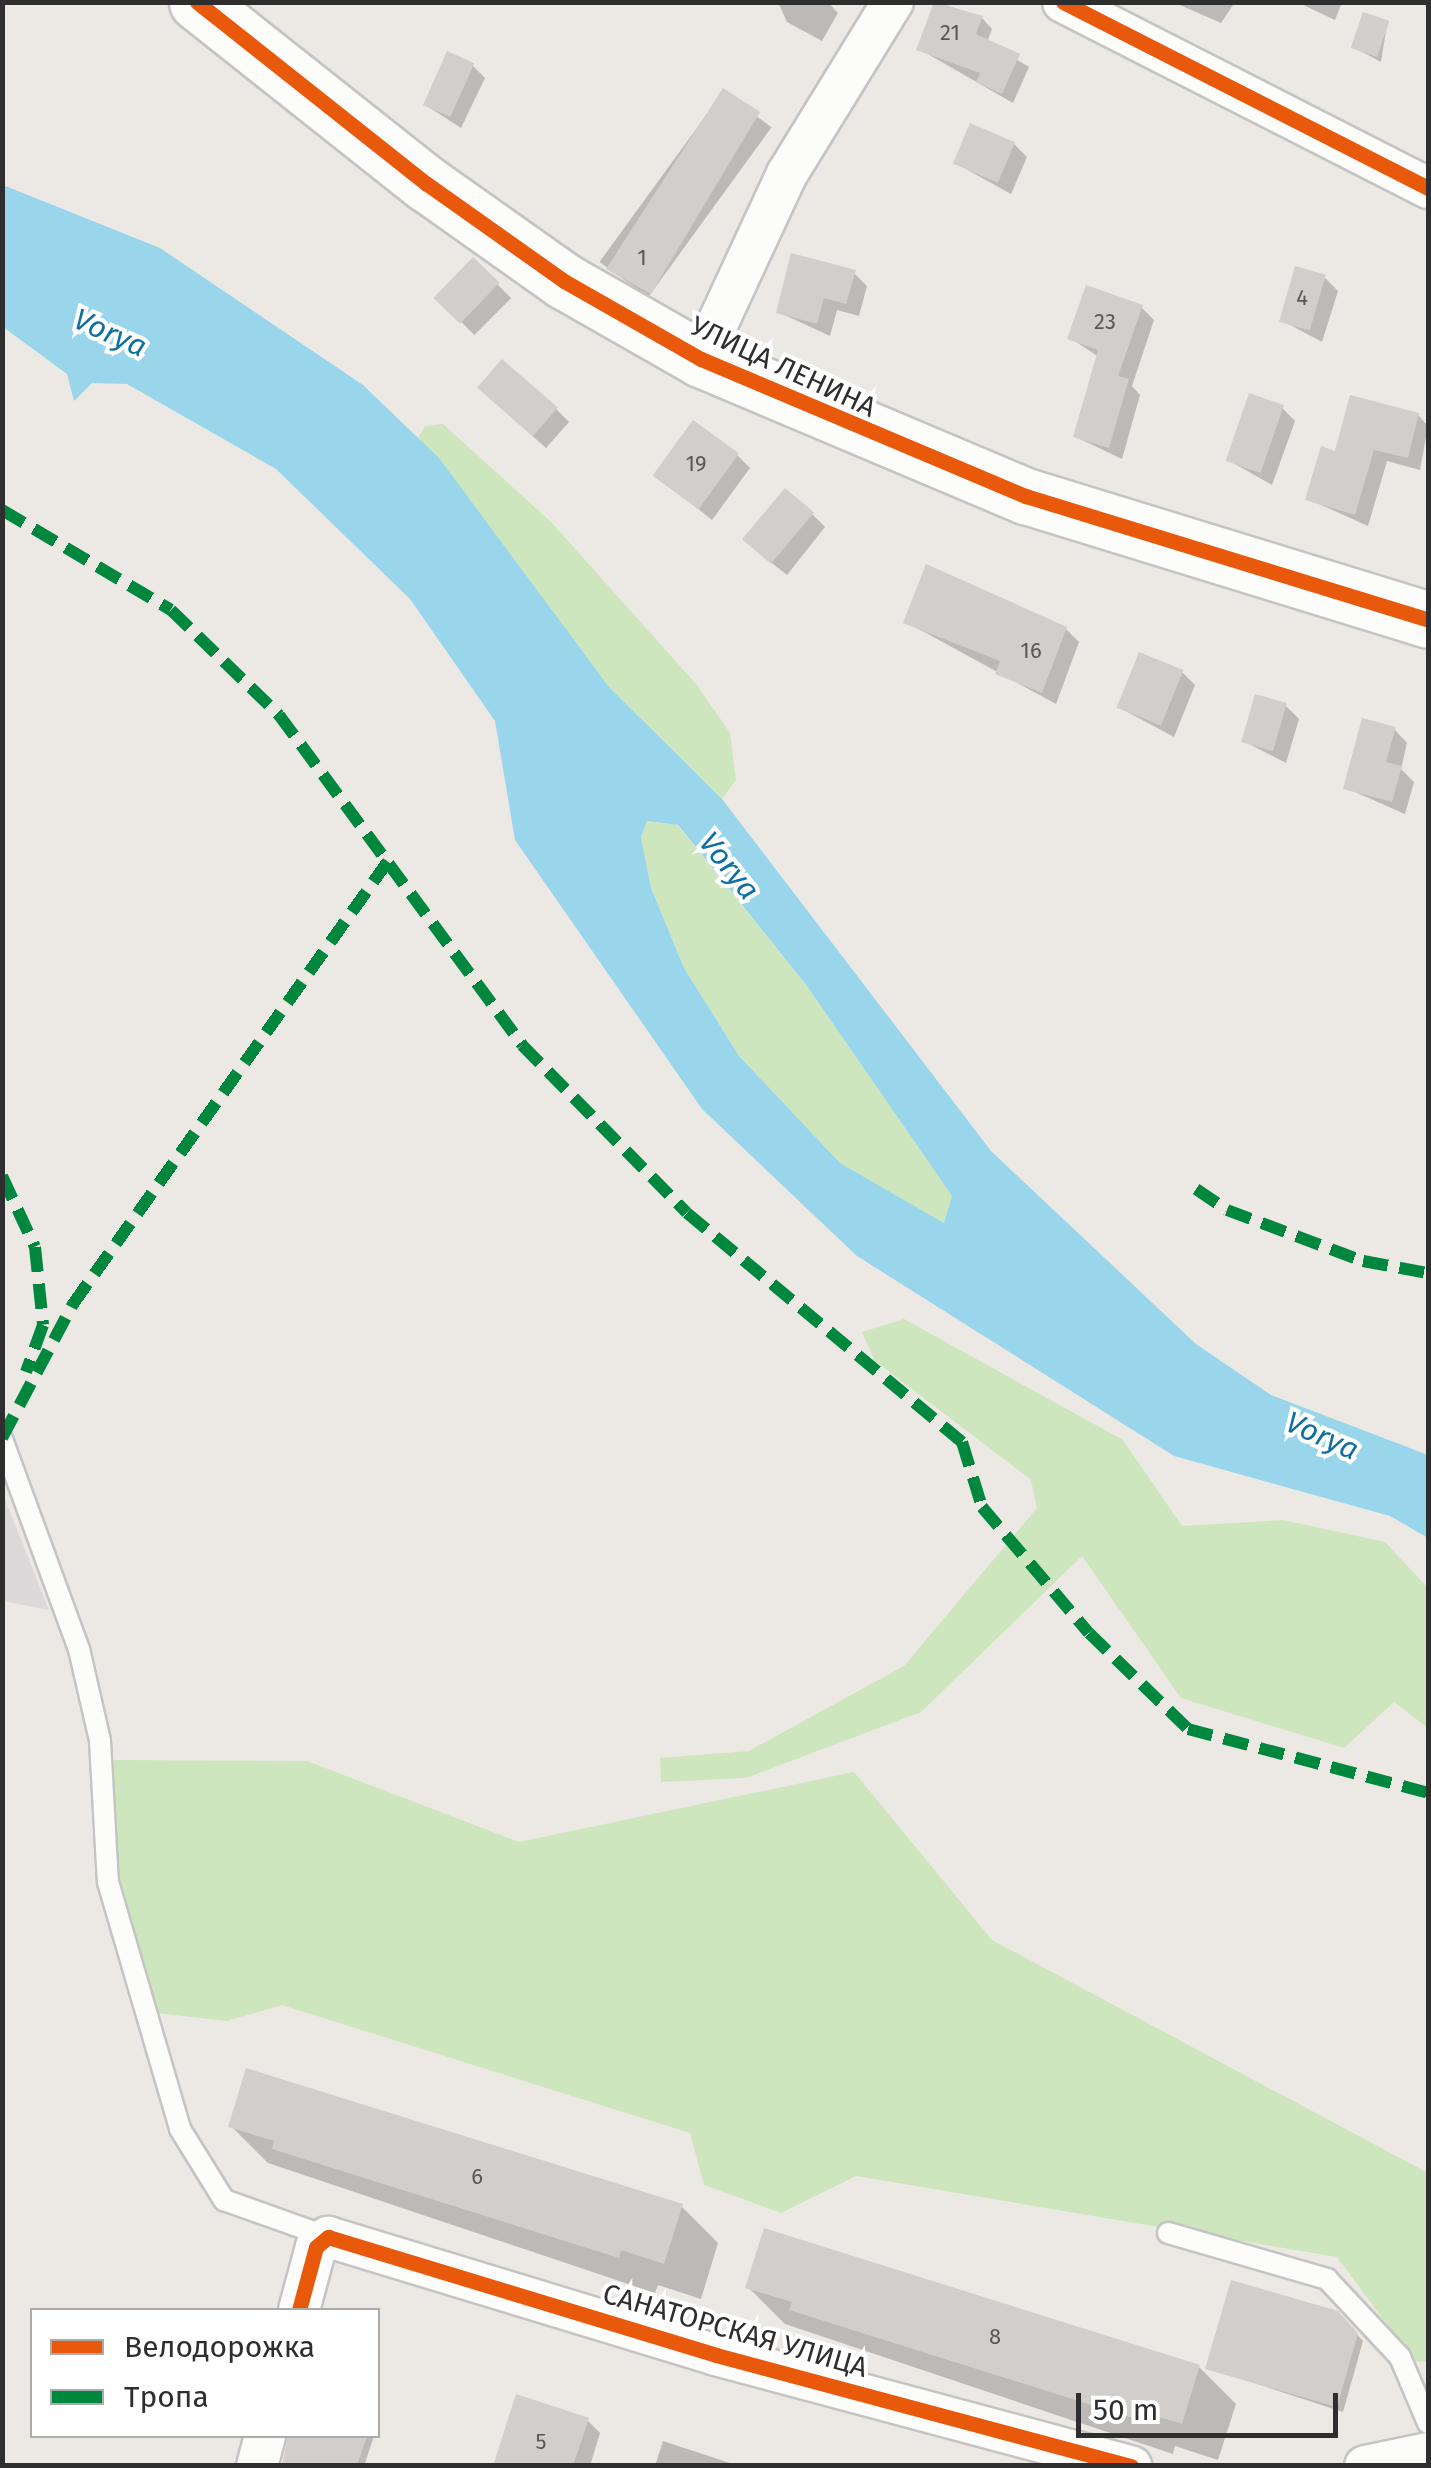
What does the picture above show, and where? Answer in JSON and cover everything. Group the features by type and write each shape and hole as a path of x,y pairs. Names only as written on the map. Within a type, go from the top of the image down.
{"street":[{"name":"УЛИЦА ЛЕНИНА","path":"197,2 427,184 564,281 701,359 1026,496 1428,620"},
{"path":"701,359 787,174 893,2"},
{"path":"1063,2 1428,188"},
{"path":"299,2308 316,2247 328,2237"},
{"name":"САНАТОРСКАЯ УЛИЦА","path":"328,2237 716,2355 1131,2466"},
{"path":"256,2466 264,2438"},
{"path":"1365,2466 1428,2453"}],"lane":[{"path":"2,1440 79,1649 100,1742 108,1882 180,2129 224,2200 328,2237"},
{"path":"1168,2233 1327,2279 1400,2357 1428,2423"}],"shaded area":[{"path":"3,1494 49,1610 3,1601"}],"green space":[{"path":"443,424 551,522 697,685 730,733 736,780 722,799 609,687 418,438 425,426"},
{"path":"647,821 677,825 807,986 952,1196 944,1223 840,1163 739,1056 684,968 651,888 641,837"},
{"path":"904,1319 1123,1440 1182,1526 1283,1520 1385,1542 1428,1588 1428,1728 1394,1702 1344,1748 1181,1698 1082,1556 921,1712 746,1778 661,1782 660,1758 749,1751 904,1666 1037,1508 1031,1480 874,1360 862,1332"},
{"path":"113,1760 307,1761 519,1842 854,1772 992,1940 1428,2173 1428,2362 1414,2361 1337,2257 856,2176 781,2213 704,2185 690,2133 282,2005 227,2021 157,2013 117,1870"}],"water":[{"name":"Vorya","path":"3,185 160,248 363,385 439,458 609,687 722,799 991,1151 1196,1344 1271,1395 1428,1455 1428,1538 1390,1516 1174,1456 857,1256 702,1109 515,840 495,721 410,599 276,469 127,384 92,383 74,401 67,374 3,327","holes":["647,821 678,825 807,986 952,1196 944,1223 840,1163 739,1056 684,968 651,888 641,837"]}],"building":[{"path":"934,2 983,16 976,34 1020,54 1002,94 976,82 980,73 916,50"},
{"path":"1363,12 1389,21 1377,57 1351,48"},
{"path":"447,51 474,63 450,117 423,105"},
{"path":"723,88 760,112 651,294 606,269"},
{"path":"970,123 1015,142 998,183 953,164"},
{"path":"791,253 856,270 846,304 824,298 817,324 776,313"},
{"path":"473,257 500,283 460,324 433,298"},
{"path":"1295,266 1326,275 1310,331 1279,322"},
{"path":"1086,285 1143,305 1118,376 1129,379 1109,448 1073,437 1098,350 1067,339"},
{"path":"502,359 558,408 533,436 477,388"},
{"path":"1249,393 1284,405 1261,473 1226,461"},
{"path":"1350,395 1419,413 1408,458 1374,450 1355,515 1305,500 1321,446 1335,451"},
{"path":"693,420 739,454 699,509 652,476"},
{"path":"785,488 814,512 771,564 742,539"},
{"path":"926,564 1067,627 1042,693 995,674 1000,661 903,623"},
{"path":"1139,652 1184,670 1161,726 1117,708"},
{"path":"1255,694 1287,703 1273,751 1241,742"},
{"path":"1362,718 1396,727 1386,762 1402,766 1392,802 1343,789"},
{"path":"246,2068 683,2204 664,2264 621,2250 619,2258 272,2149 274,2141 228,2127"},
{"path":"764,2228 1200,2365 1182,2424 1138,2411 1136,2419 789,2310 792,2302 745,2288"},
{"path":"1231,2280 1338,2311 1358,2333 1337,2407 1205,2369"},
{"path":"516,2394 589,2418 573,2466 493,2466"},
{"path":"288,2438 366,2438 357,2466 282,2466"}],"marked path":[{"path":"2,510 171,610 279,715 522,1045 687,1213 962,1442 982,1507 1089,1633 1188,1729 1428,1793"},
{"path":"2,1438 73,1304 391,857"},
{"path":"2,1176 35,1247 43,1325 26,1372"},
{"path":"1196,1189 1227,1210 1363,1261 1428,1273"}],"cycle path":[{"path":"197,2 427,184 564,281 701,359 1026,496 1428,620"},
{"path":"1063,2 1428,188"},
{"path":"300,2308 316,2247 328,2237 716,2355 1131,2466"}]}
